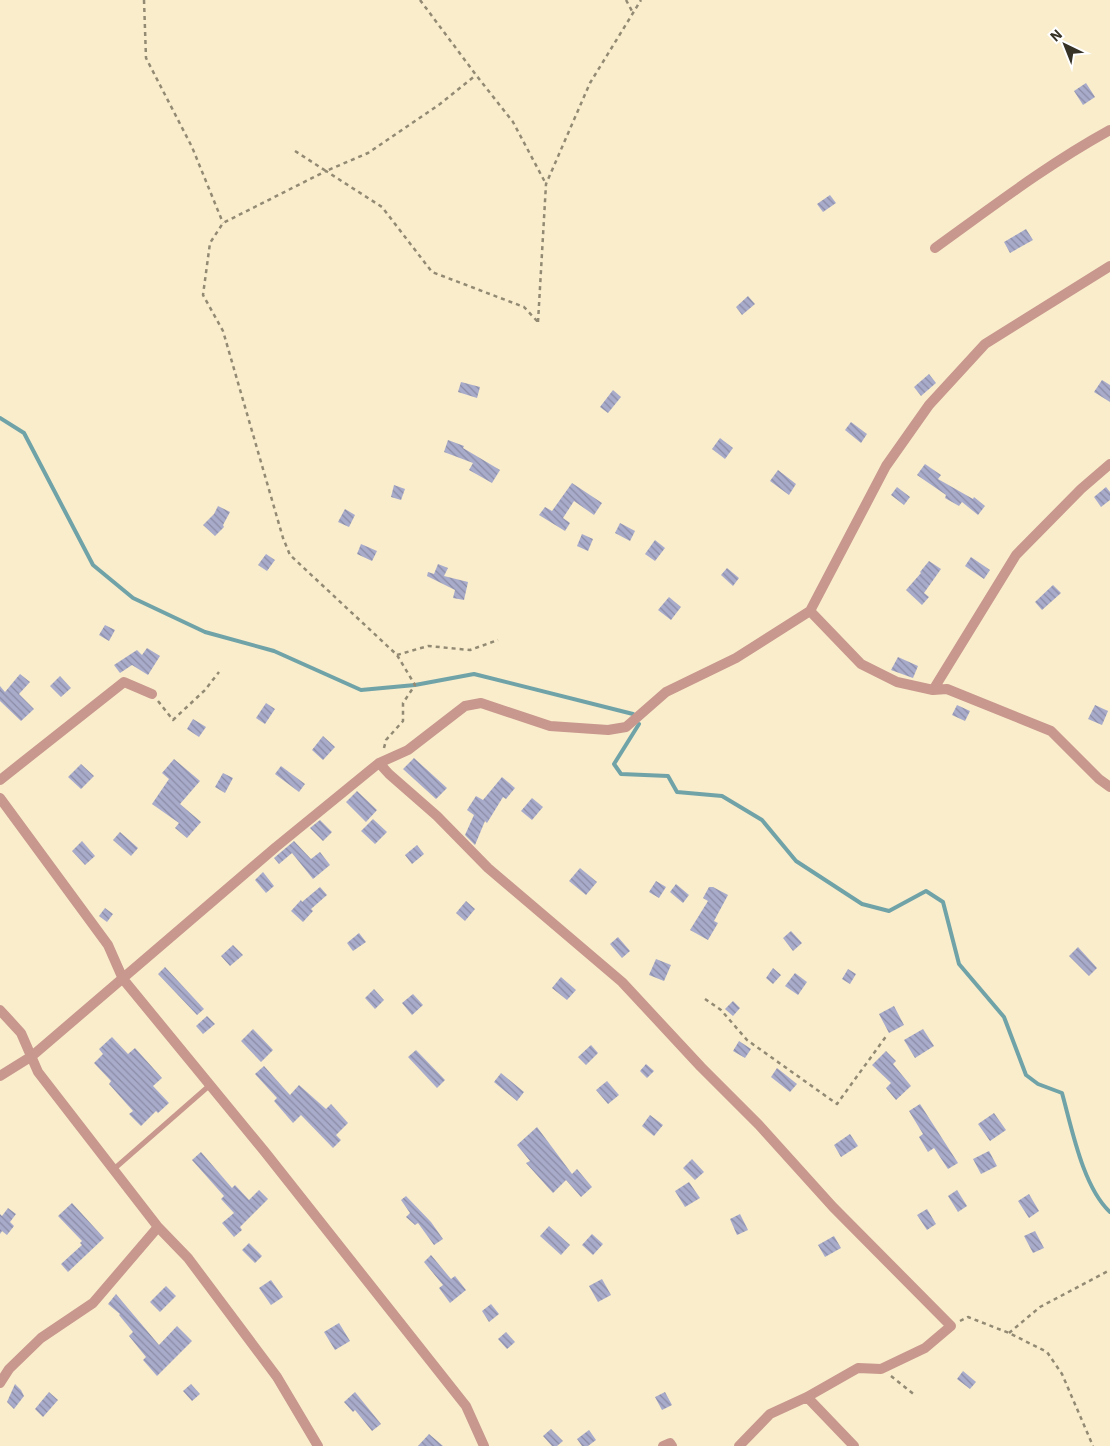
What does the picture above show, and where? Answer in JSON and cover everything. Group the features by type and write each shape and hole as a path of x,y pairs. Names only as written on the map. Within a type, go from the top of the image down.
{"street":[{"path":"935,248 1080,146 1110,130"},
{"path":"0,1076 32,1056 276,847 379,763 408,750 465,706 481,703 550,726 608,730 626,727 666,692 736,658 810,612 886,466 929,405 985,344 1110,266"},
{"path":"933,690 1016,555 1081,489 1110,464"},
{"path":"810,612 861,664 897,682 933,690 947,689 1051,731 1099,779 1110,787"},
{"path":"0,780 124,682 152,694"},
{"path":"379,763 388,774 437,816 488,868 622,982 701,1067 759,1125 833,1207 951,1326 925,1348 882,1369 858,1368 807,1397 770,1414 739,1446"},
{"path":"0,798 108,945 123,979 265,1152 466,1406 484,1446"},
{"path":"0,1010 21,1033 38,1072 158,1226 188,1258 277,1377 318,1446"},
{"path":"0,1383 9,1369 41,1338 93,1303 158,1226"},
{"path":"807,1397 854,1446"},
{"path":"663,1446 670,1443 672,1446"}],"lane":[{"path":"114,1169 210,1085"}],"path":[{"path":"144,0 146,58 192,147 223,223"},
{"path":"420,0 513,122 546,184"},
{"path":"626,0 632,12"},
{"path":"295,151 382,207 432,272 524,307 538,322 546,184 590,83 641,0"},
{"path":"379,763 386,740 404,721 403,703 415,685 397,655 290,555 283,538 223,331 203,295 210,243 223,223 326,171 368,153 440,104 476,75"},
{"path":"397,655 428,646 470,650 498,640"},
{"path":"152,694 173,720 205,690 219,672"},
{"path":"705,999 722,1010 747,1040 837,1104 887,1035"},
{"path":"1009,1333 1040,1306 1110,1270"},
{"path":"951,1326 968,1317 1009,1333 1047,1352 1062,1374 1093,1446"},
{"path":"882,1369 916,1396"}],"building":[{"path":"1086,83 1095,97 1083,105 1074,91"},
{"path":"830,195 836,203 823,212 817,204"},
{"path":"1026,229 1033,240 1010,253 1004,242"},
{"path":"748,296 755,304 742,315 736,307"},
{"path":"929,374 936,383 921,396 914,387"},
{"path":"1102,380 1110,385 1110,402 1094,392"},
{"path":"461,382 480,387 477,398 458,392"},
{"path":"613,390 621,397 608,413 600,407"},
{"path":"851,422 867,434 861,443 845,430"},
{"path":"720,438 733,448 725,459 712,449"},
{"path":"448,440 464,446 463,448 500,470 492,483 469,470 473,463 444,452"},
{"path":"925,464 941,475 938,479 973,499 974,497 985,506 978,515 962,502 959,506 945,498 946,495 917,475"},
{"path":"778,470 796,484 789,495 770,481"},
{"path":"572,483 602,503 594,515 574,501 563,518 570,523 565,531 539,515 545,507 552,511"},
{"path":"394,485 405,489 401,500 391,497"},
{"path":"897,487 910,497 904,505 891,495"},
{"path":"1106,487 1110,492 1110,500 1101,507 1094,497"},
{"path":"218,506 230,512 223,525 224,527 215,536 203,525 214,514"},
{"path":"345,509 355,515 349,527 338,522"},
{"path":"620,523 635,531 630,541 615,533"},
{"path":"582,534 593,539 588,551 577,546"},
{"path":"655,540 665,548 655,561 645,554"},
{"path":"361,544 377,551 372,561 357,554"},
{"path":"266,554 275,560 267,571 258,565"},
{"path":"971,557 990,570 984,579 965,566"},
{"path":"929,561 941,569 924,593 929,597 922,605 906,590"},
{"path":"438,564 448,568 444,576 468,582 464,600 453,598 455,590 427,576 428,572 434,574"},
{"path":"727,568 739,578 733,586 721,575"},
{"path":"1053,585 1061,593 1042,610 1035,602"},
{"path":"669,597 681,607 671,620 658,610"},
{"path":"105,625 115,630 109,641 99,635"},
{"path":"147,648 160,656 148,675 132,665 120,673 114,665 137,650 142,655"},
{"path":"898,657 918,666 913,678 891,670"},
{"path":"20,674 30,682 19,694 34,709 21,721 0,701 0,686 5,692"},
{"path":"60,676 71,688 61,697 50,686"},
{"path":"266,703 275,709 265,724 256,718"},
{"path":"957,705 970,711 965,721 952,715"},
{"path":"1095,705 1108,711 1102,725 1088,719"},
{"path":"193,719 206,727 199,737 187,729"},
{"path":"323,736 335,747 323,760 312,750"},
{"path":"414,758 447,788 436,799 403,769"},
{"path":"174,759 200,781 180,804 201,822 187,838 175,828 179,823 152,804 169,779 162,773"},
{"path":"81,764 94,776 81,789 68,777"},
{"path":"281,766 305,784 299,792 275,774"},
{"path":"223,773 233,778 225,793 215,787"},
{"path":"502,777 515,788 506,799 503,797 487,823 485,821 475,845 465,835 474,815 467,810 476,796 483,800"},
{"path":"357,791 377,810 366,822 346,802"},
{"path":"532,798 543,807 532,820 521,811"},
{"path":"373,819 387,832 375,844 361,831"},
{"path":"320,820 332,832 323,841 310,828"},
{"path":"120,832 138,848 131,856 113,840"},
{"path":"82,841 95,856 85,865 72,851"},
{"path":"294,841 311,859 320,852 330,865 313,879 292,853 279,864 274,858"},
{"path":"417,845 424,854 412,864 405,855"},
{"path":"580,868 597,882 586,895 569,881"},
{"path":"263,872 274,886 266,893 255,880"},
{"path":"656,881 666,887 659,898 649,892"},
{"path":"676,884 689,895 683,903 670,892"},
{"path":"320,887 327,895 311,909 313,911 303,922 291,911 301,900 302,902"},
{"path":"709,887 713,887 728,895 714,921 718,923 708,940 690,930 708,901 703,898"},
{"path":"466,901 475,909 465,921 456,913"},
{"path":"105,908 113,914 107,922 99,916"},
{"path":"791,931 802,943 793,951 783,938"},
{"path":"359,933 366,942 353,951 347,943"},
{"path":"618,937 630,951 622,958 610,944"},
{"path":"233,945 243,955 230,966 221,956"},
{"path":"1078,947 1097,968 1089,976 1069,956"},
{"path":"656,959 671,965 664,981 649,975"},
{"path":"165,967 204,1009 197,1015 158,974"},
{"path":"773,968 781,975 773,984 766,978"},
{"path":"848,969 856,974 850,984 842,979"},
{"path":"795,973 807,982 798,995 785,986"},
{"path":"561,977 576,990 567,1000 552,988"},
{"path":"374,989 384,1000 375,1009 365,998"},
{"path":"413,994 423,1005 412,1015 402,1003"},
{"path":"733,1001 740,1008 733,1016 725,1009"},
{"path":"894,1006 904,1025 889,1033 879,1014"},
{"path":"207,1016 215,1024 203,1034 196,1026"},
{"path":"253,1029 273,1050 261,1062 241,1041"},
{"path":"923,1029 934,1046 915,1058 904,1040"},
{"path":"112,1037 128,1054 135,1048 162,1078 153,1086 169,1103 158,1113 156,1111 141,1126 129,1114 133,1111 109,1084 111,1081 94,1063 103,1054 99,1049"},
{"path":"739,1041 751,1049 745,1058 733,1051"},
{"path":"591,1045 598,1053 586,1065 578,1057"},
{"path":"416,1050 445,1080 437,1088 408,1057"},
{"path":"886,1051 896,1061 893,1064 911,1086 896,1100 886,1088 891,1083 872,1065"},
{"path":"646,1064 654,1071 647,1078 640,1071"},
{"path":"264,1066 290,1095 299,1085 326,1109 331,1104 348,1123 336,1135 341,1140 333,1148 301,1115 293,1123 274,1101 277,1098 255,1074"},
{"path":"777,1068 797,1084 790,1092 771,1077"},
{"path":"501,1073 524,1092 517,1101 494,1082"},
{"path":"607,1081 619,1095 608,1104 596,1090"},
{"path":"920,1104 958,1163 948,1169 934,1148 928,1152 919,1137 923,1134 909,1111"},
{"path":"994,1113 1006,1130 990,1141 978,1124"},
{"path":"650,1115 663,1125 654,1136 642,1126"},
{"path":"537,1127 572,1174 577,1169 592,1187 581,1197 566,1180 553,1193 526,1163 530,1161 517,1145"},
{"path":"850,1134 858,1146 841,1157 834,1145"},
{"path":"989,1151 997,1166 981,1174 973,1159"},
{"path":"201,1152 232,1188 235,1185 249,1200 259,1190 268,1199 240,1227 242,1230 234,1237 222,1223 234,1213 221,1199 224,1196 192,1160"},
{"path":"692,1159 704,1172 695,1180 683,1168"},
{"path":"689,1182 700,1198 685,1207 675,1191"},
{"path":"957,1190 967,1206 958,1212 948,1196"},
{"path":"1029,1194 1039,1211 1029,1218 1018,1201"},
{"path":"406,1196 431,1222 443,1239 434,1245 418,1223 415,1225 406,1217 410,1213 401,1200"},
{"path":"72,1203 104,1238 68,1272 61,1264 82,1245 80,1243 82,1241 58,1216"},
{"path":"8,1208 16,1214 10,1222 14,1226 7,1235 2,1231 0,1234 0,1214 2,1216"},
{"path":"927,1209 936,1224 927,1230 917,1215"},
{"path":"740,1214 748,1230 737,1235 730,1219"},
{"path":"549,1226 570,1245 561,1255 540,1236"},
{"path":"1035,1231 1044,1248 1033,1253 1024,1236"},
{"path":"592,1234 603,1244 593,1255 582,1245"},
{"path":"834,1236 841,1248 825,1257 818,1245"},
{"path":"249,1243 262,1256 255,1263 242,1250"},
{"path":"431,1255 451,1279 455,1276 466,1290 450,1303 439,1288 443,1285 424,1262"},
{"path":"602,1279 611,1295 598,1302 589,1286"},
{"path":"271,1280 283,1297 271,1305 259,1288"},
{"path":"166,1286 176,1296 160,1312 150,1302"},
{"path":"116,1294 159,1345 177,1326 192,1341 157,1376 143,1360 146,1357 129,1336 133,1332 120,1314 108,1304"},
{"path":"491,1304 499,1314 489,1322 482,1311"},
{"path":"339,1323 350,1341 335,1350 324,1332"},
{"path":"506,1332 515,1342 507,1349 498,1339"},
{"path":"963,1371 976,1382 970,1389 957,1379"},
{"path":"15,1384 24,1396 14,1409 7,1402"},
{"path":"191,1384 200,1394 192,1401 183,1391"},
{"path":"49,1392 58,1400 43,1417 35,1409"},
{"path":"355,1392 381,1424 372,1431 355,1410 353,1412 344,1402"},
{"path":"665,1392 672,1405 662,1410 655,1397"},
{"path":"551,1429 563,1441 557,1446 552,1446 543,1436"},
{"path":"589,1430 596,1440 588,1446 582,1446 577,1439"},
{"path":"429,1434 443,1446 418,1446"}],"waterway":[{"path":"0,418 24,433 93,565 133,598 205,632 274,651 361,690 415,685 474,674 633,714"},
{"path":"639,724 614,764 621,774 668,776 677,792 722,796 762,820 796,861 862,904 889,911 926,891 943,902 959,964 1004,1017 1026,1075 1038,1084 1062,1093 1074,1140 1086,1173 1093,1188 1110,1212"}]}
